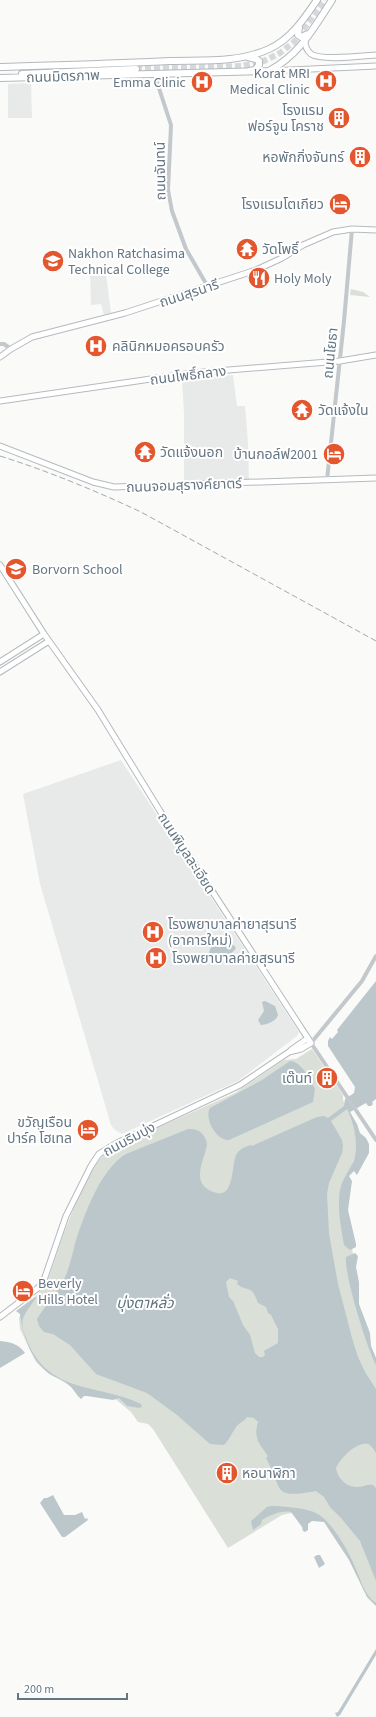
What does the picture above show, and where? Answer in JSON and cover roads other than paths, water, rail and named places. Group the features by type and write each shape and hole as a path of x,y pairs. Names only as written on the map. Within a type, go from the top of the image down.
{"highway":[{"name":"ถนนมิตรภาพ","path":"0,67 166,62 245,57 275,46 287,38 299,25 317,0"},
{"path":"269,71 289,58 305,40 332,0"},
{"path":"299,25 297,33 302,37 305,37 311,32"},
{"path":"244,72 255,70 259,65 259,62 256,59 245,57"},
{"path":"0,78 31,73 136,69"},
{"name":"ถนนมิตรภาพ","path":"0,78 269,71"}],"main road":[{"path":"305,40 305,46 310,53 322,57 376,55"},
{"path":"269,71 376,66"},
{"name":"ถนนสุรนารี","path":"0,357 32,337 119,315 208,287 267,266 320,237 352,229 376,230"},
{"name":"ถนนโพธิ์กลาง","path":"0,401 192,373 340,361 376,354"},
{"name":"ถนนจอมสุรางค์ยาตร์","path":"0,446 93,482 114,487 376,478"},
{"name":"ถนนพิบูลละเอียด","path":"0,565 44,634 98,710 160,811 309,1041"},
{"path":"0,662 44,634"},
{"path":"0,672 49,641"},
{"name":"ถนนริมบุ่ง","path":"0,1317 38,1288 44,1280 66,1216 91,1166 99,1154 117,1143 240,1085 289,1052 301,1049 309,1041"}],"street":[{"name":"ถนนจันทน์","path":"154,73 171,125 168,190 170,205 186,249 208,287"},
{"name":"ถนนโยธา","path":"327,480 352,229"},
{"path":"0,344 4,344 11,349"},
{"name":"ถนนริมบุ่ง","path":"309,1041 362,982 376,956"},
{"name":"ถนนพิบูลละเอียด","path":"309,1041 376,1140"}],"water":[{"path":"226,936 236,948 234,951 223,957 213,958 209,955 209,952 214,944"},
{"name":"บุ่งตาหลั่ว","path":"376,981 376,1099 372,1102 373,1104 371,1106 368,1106 366,1103 350,1112 360,1133 366,1138 369,1144 369,1153 357,1175 354,1171 349,1176 352,1181 348,1210 356,1244 356,1247 350,1250 344,1245 339,1204 341,1186 354,1160 356,1148 354,1127 347,1109 331,1121 342,1140 343,1146 342,1153 329,1183 327,1194 329,1234 338,1284 358,1357 365,1372 376,1389 376,1453 368,1444 358,1445 341,1460 336,1468 340,1478 348,1485 357,1487 373,1485 376,1488 376,1581 360,1541 330,1507 324,1497 316,1491 292,1494 285,1493 281,1490 266,1458 268,1456 258,1441 256,1433 258,1422 254,1418 247,1417 238,1425 224,1445 210,1444 177,1415 147,1393 96,1374 70,1345 53,1334 44,1332 39,1326 37,1319 60,1287 66,1275 77,1237 96,1191 109,1170 126,1154 188,1129 198,1130 205,1137 207,1144 200,1170 201,1182 211,1191 219,1193 224,1192 231,1182 236,1155 244,1147 252,1146 317,1117 324,1116 328,1118 344,1106 345,1099 354,1093 355,1087 328,1046 330,1037 332,1039 338,1032 337,1030","holes":["230,1278 238,1281 237,1284 241,1287 249,1289 256,1297 258,1303 266,1307 278,1329 278,1343 264,1351 265,1355 263,1357 259,1357 255,1353 250,1335 243,1325 233,1301 229,1297 226,1282"]},
{"path":"265,1001 275,1006 278,1015 271,1022 261,1025 258,1020 264,1011 262,1002"},
{"path":"290,1061 298,1064 311,1081 315,1089 313,1102 229,1140 220,1137 212,1128 210,1123 210,1108 262,1080"},
{"path":"355,1253 358,1256 356,1267 359,1282 359,1304 370,1333 371,1346 376,1358 376,1365 362,1328 352,1295 346,1266 346,1257"},
{"path":"35,1297 36,1298 24,1316 22,1325 29,1345 38,1361 50,1372 63,1380 125,1398 141,1404 142,1406 140,1408 127,1406 119,1398 113,1400 84,1396 81,1399 64,1381 43,1369 29,1347 23,1331 20,1314 16,1311"},
{"path":"0,1341 14,1344 20,1347 25,1353 0,1368"},
{"path":"53,1495 64,1515 75,1515 82,1512 85,1519 87,1518 88,1520 65,1537 62,1537 40,1503 44,1498"},
{"path":"271,1506 306,1510 316,1513 328,1522 344,1545 368,1596 376,1603 376,1606 367,1597 349,1560 324,1522 312,1521 308,1524 308,1530 305,1532 291,1512 280,1512 262,1520 261,1524 253,1530 251,1521 267,1507"},
{"path":"320,1555 325,1564 319,1568 314,1557"},
{"path":"376,1649 376,1655 340,1715 337,1717 335,1713 338,1712"}],"tunnel":[{"path":"136,69 241,66 264,61 280,53 294,42 325,0"}],"railway":[{"path":"0,456 72,482 141,512 376,641"}],"place":[{"name":"Korat MRI Medical Clinic","path":"326,81"},
{"name":"Emma Clinic","path":"202,82"},
{"name":"โรงแรม ฟอร์จูน โคราช","path":"339,118"},
{"name":"หอพักกิ่งจันทร์","path":"360,157"},
{"name":"โรงแรมโตเกียว","path":"340,204"},
{"name":"วัดโพธิ์","path":"247,249"},
{"name":"Nakhon Ratchasima Technical College","path":"53,261"},
{"name":"Holy Moly","path":"259,278"},
{"name":"คลินิกหมอครอบครัว","path":"96,346"},
{"name":"วัดแจ้งใน","path":"302,410"},
{"name":"วัดแจ้งนอก","path":"145,452"},
{"name":"บ้านกอล์ฟ2001","path":"334,454"},
{"name":"Borvorn School","path":"16,569"},
{"name":"โรงพยาบาลค่ายาสุรนารี (อาคารใหม่)","path":"153,932"},
{"name":"โรงพยาบาลค่ายสุรนารี","path":"156,958"},
{"name":"เต๊นท์","path":"327,1078"},
{"name":"ขวัญเรือน ปาร์ค โฮเทล","path":"88,1130"},
{"name":"Beverly Hills Hotel","path":"23,1291"},
{"name":"หอนาฬิกา","path":"227,1473"}]}
